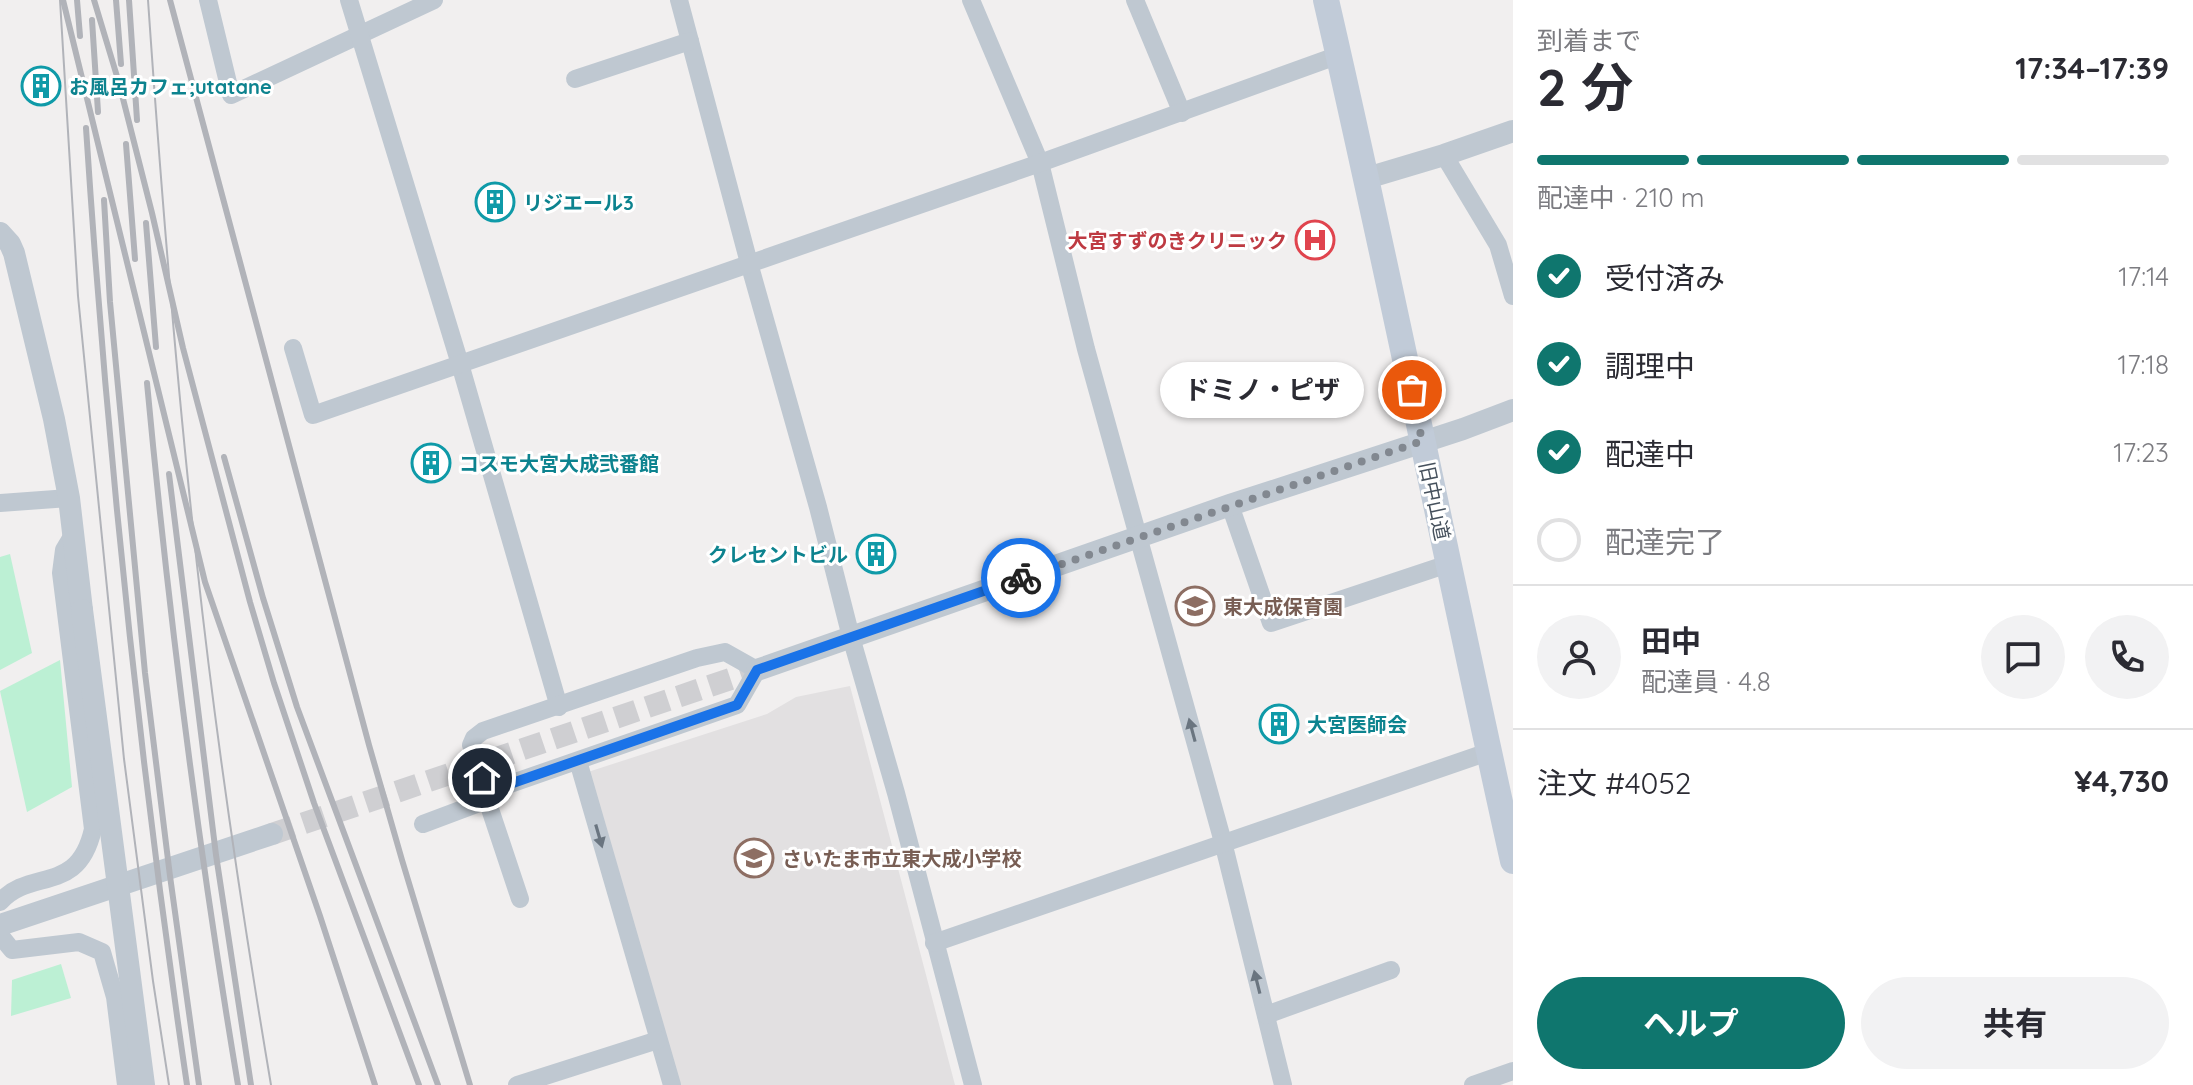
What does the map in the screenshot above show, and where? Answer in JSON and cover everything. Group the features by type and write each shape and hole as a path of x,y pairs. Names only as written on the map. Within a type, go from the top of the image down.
{"main road":[{"name":"旧中山道","path":"1326,0 1513,861"}],"street":[{"path":"208,0 231,95 434,0"},
{"path":"349,0 460,364 559,707"},
{"path":"679,0 973,1085"},
{"path":"971,0 1040,163 1086,349 1223,842 1283,1085"},
{"path":"1135,0 1182,113"},
{"path":"575,79 690,41"},
{"path":"293,348 313,415 1040,163 1339,55"},
{"path":"1367,178 1513,131"},
{"path":"1444,155 1498,245 1513,296"},
{"path":"0,233 14,253 54,419 69,498 144,1085"},
{"path":"423,824 504,786 737,705 757,670 1139,536 1513,410"},
{"path":"0,503 69,498"},
{"path":"1230,505 1271,623 1448,564"},
{"path":"0,902 17,889 48,880 75,866 87,849 93,829 61,573 64,550 73,535"},
{"path":"520,899 471,745 474,738 483,731 697,658 725,652 757,670"},
{"path":"934,943 1488,752"},
{"path":"578,761 672,1085"},
{"path":"0,925 272,834"},
{"path":"0,935 12,950 79,942 102,952 115,997 126,1085"},
{"path":"1266,1015 1391,970"},
{"path":"517,1085 658,1040"},
{"path":"1473,1085 1513,1071"}],"shaded area":[{"name":"さいたま市立東大成小学校","path":"850,686 955,1085 678,1085 588,772 767,714 796,697"}],"green space":[{"path":"10,554 32,653 0,670 0,557"},
{"path":"60,660 72,787 27,812 0,691"},
{"path":"61,964 71,998 11,1016 12,980"}],"tunnel":[{"path":"272,834 757,670"}],"tram line":[{"path":"60,0 78,296 124,759 169,1085"},
{"path":"148,0 182,424 197,565 230,826 271,1085"}],"railway":[{"path":"63,0 205,582 375,1085"},
{"path":"77,0 80,36"},
{"path":"94,0 119,83 183,348 274,683 314,803 419,1085"},
{"path":"116,0 121,64"},
{"path":"129,0 137,120"},
{"path":"170,0 369,745 470,1085"},
{"path":"92,20 98,112"},
{"path":"86,128 104,368 127,607 154,846 187,1085"},
{"path":"126,144 135,259"},
{"path":"104,200 110,302 145,673 199,1085"},
{"path":"146,223 156,347"},
{"path":"147,383 186,735 238,1085"},
{"path":"224,457 297,707 438,1085"},
{"path":"169,474 216,855 251,1085"}],"way so far":[{"path":"1021,578 1422,441 1412,390"}],"place":[{"name":"お風呂カフェ;utatane","path":"41,86"},
{"name":"リジエール3","path":"495,202"},
{"name":"大宮すずのきクリニック","path":"1315,240"},
{"name":"ドミノ・ピザ","path":"1412,390"},
{"name":"コスモ大宮大成弐番館","path":"431,463"},
{"name":"クレセントビル","path":"876,554"},
{"name":"東大成保育園","path":"1195,606"},
{"name":"大宮医師会","path":"1279,724"},
{"name":"さいたま市立東大成小学校","path":"754,858"}],"route":[{"path":"482,778 491,788 504,786 737,705 757,670 1021,578"}]}
